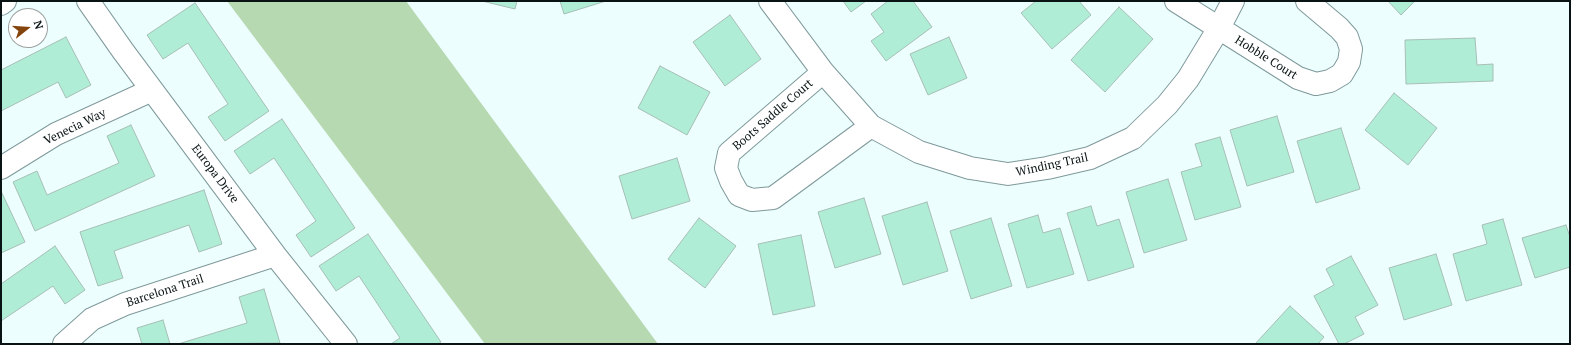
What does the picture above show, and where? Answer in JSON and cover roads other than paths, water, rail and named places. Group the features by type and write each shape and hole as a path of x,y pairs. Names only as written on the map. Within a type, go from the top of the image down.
{"street":[{"path":"1,4 5,1"},
{"name":"Europa Drive","path":"88,1 123,51 275,255 346,344"},
{"name":"Winding Trail","path":"770,1 823,72 871,126 919,152 970,168 1008,174 1047,168 1090,158 1133,138 1167,105 1188,79 1234,1"},
{"name":"Hobble Court","path":"1176,1 1298,78 1316,84 1330,81 1342,74 1349,62 1351,49 1347,37 1339,28 1307,1"},
{"name":"Boots Saddle Court","path":"823,72 729,153 726,168 739,195 752,200 773,198 871,126"},
{"name":"Venecia Way","path":"1,168 56,134 152,90"},
{"name":"Barcelona Trail","path":"64,344 92,319 125,304 275,255"}]}
